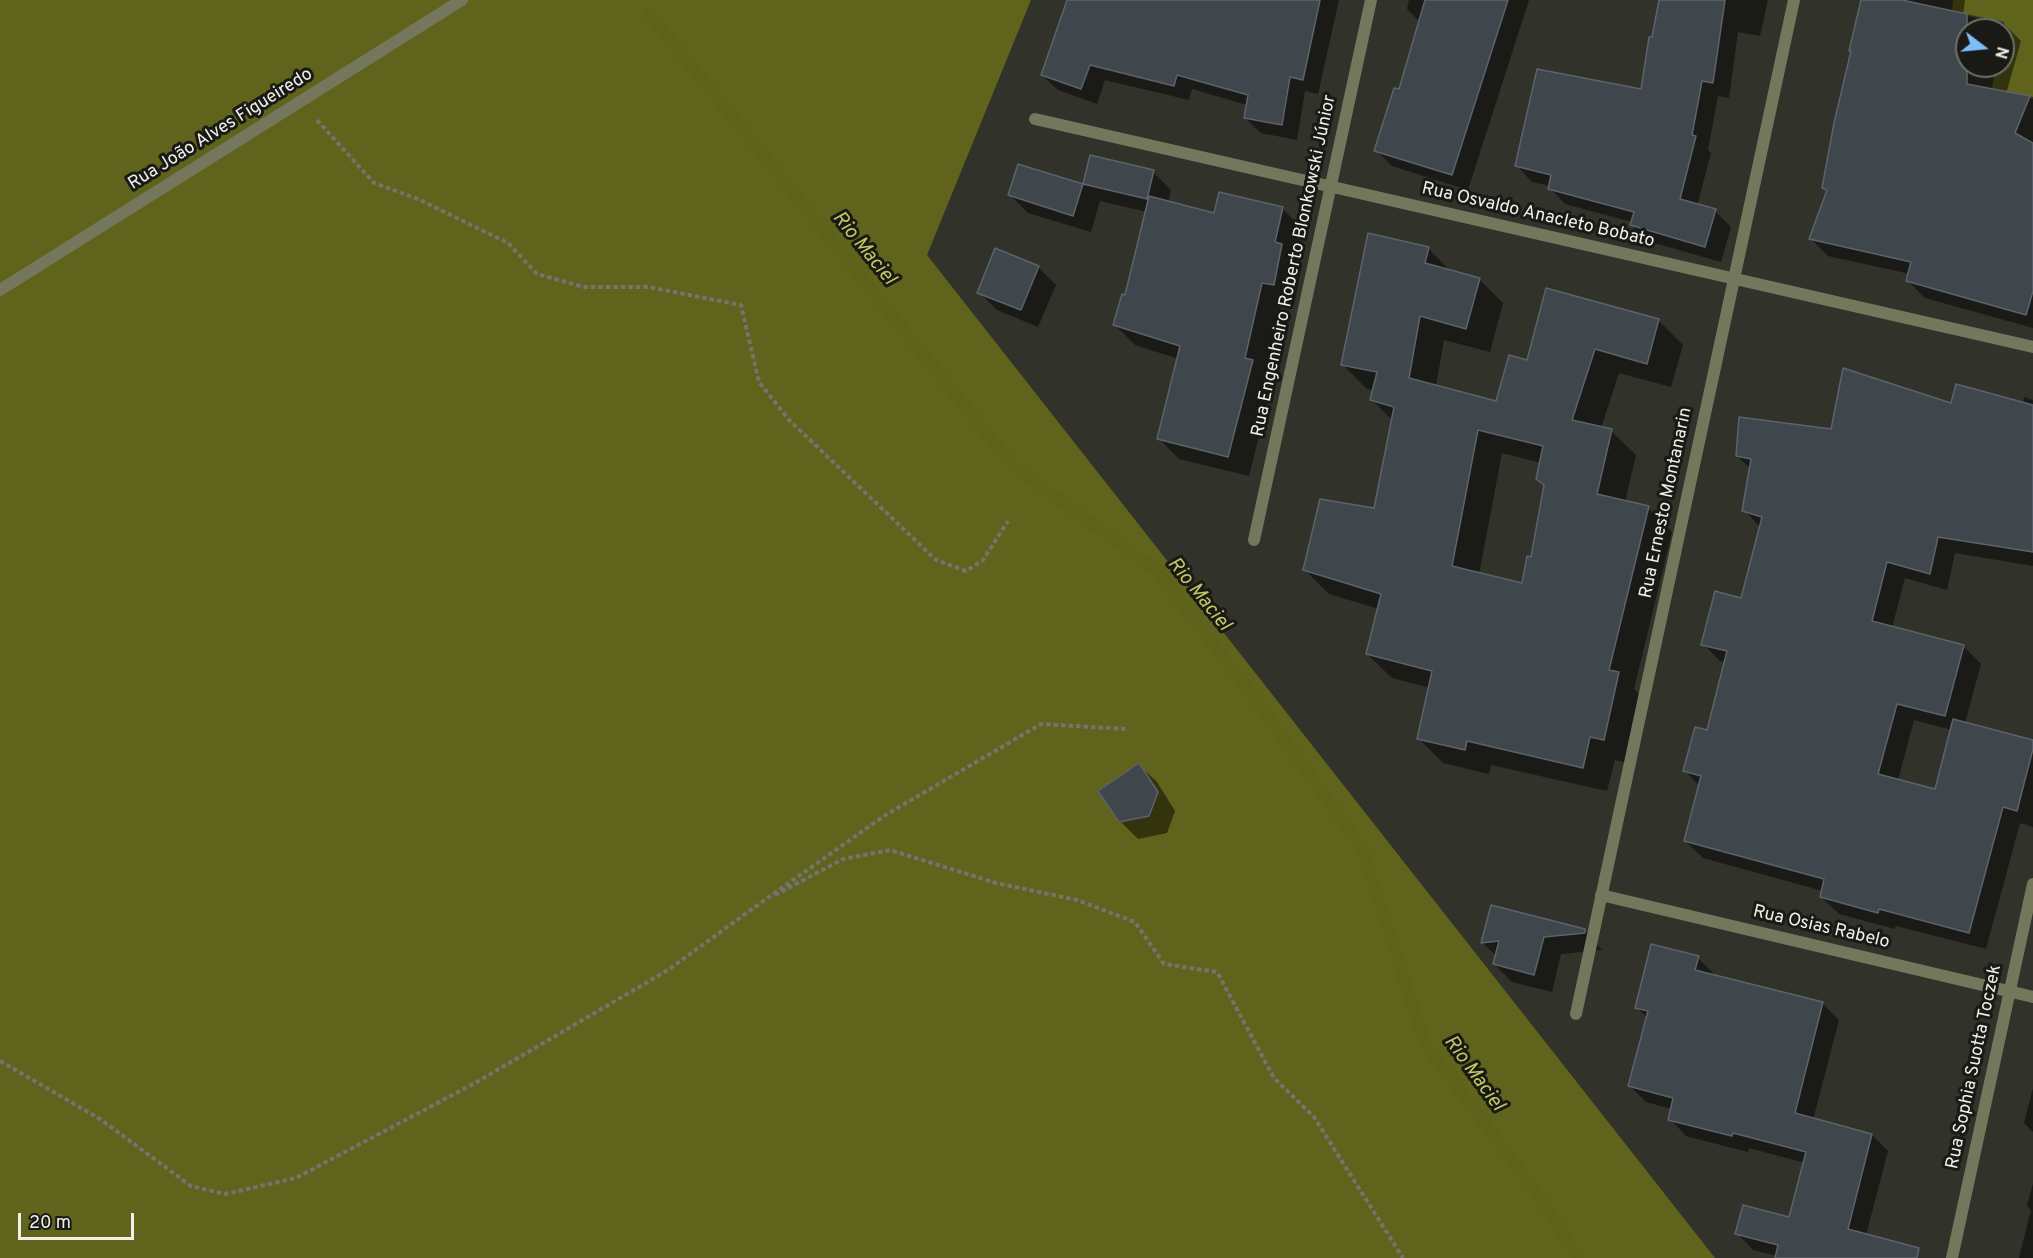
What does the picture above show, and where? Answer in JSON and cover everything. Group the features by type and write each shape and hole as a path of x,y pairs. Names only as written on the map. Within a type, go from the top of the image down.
{"street":[{"name":"Rua João Alves Figueiredo","path":"0,290 462,0"},
{"name":"Rua Engenheiro Roberto Blonkowski Júnior","path":"1254,540 1371,0"},
{"name":"Rua Ernesto Montanarin","path":"1576,1014 1794,0"},
{"name":"Rua Osvaldo Anacleto Bobato","path":"1035,119 2033,347"},
{"name":"Rua Sophia Suotta Toczek","path":"1952,1258 2033,884"},
{"name":"Rua Osias Rabelo","path":"1601,895 2033,997"}],"path":[{"path":"301,101 374,183 418,199 508,243 537,274 584,287 648,286 741,305 759,382 789,420 936,560 966,571 983,560 1008,521"},
{"path":"0,1061 100,1119 191,1186 225,1194 296,1178 475,1083 668,970 884,816 1041,724 1126,729"},
{"path":"759,904 843,859 890,850 996,883 1077,900 1135,922 1164,964 1217,972 1274,1078 1314,1117 1403,1258"}],"shaded area":[{"path":"0,0 1031,0 927,255 1715,1258 0,1258"},
{"path":"1953,0 2033,0 2033,97 1992,88 1994,78 2015,78 2015,18 1985,18 1952,11"}],"building":[{"path":"1067,0 1320,0 1303,80 1290,77 1282,125 1244,118 1248,95 1177,75 1174,86 1090,65 1081,89 1041,75"},
{"path":"1425,0 1508,0 1452,175 1374,151 1394,88 1399,89"},
{"path":"1659,0 1725,0 1713,83 1702,81 1692,135 1696,136 1680,199 1716,209 1705,247 1630,225 1634,212 1548,189 1551,175 1515,166 1537,69 1641,89 1649,37 1652,37"},
{"path":"1861,0 1902,0 1967,14 1967,18 1955,18 1955,78 1967,78 1967,84 2030,96 2015,133 2033,143 2033,291 2026,315 1906,281 1911,262 1809,239 1827,190 1822,188 1851,51 1849,51"},
{"path":"1090,155 1154,170 1147,199 1083,184"},
{"path":"1018,164 1083,184 1073,216 1008,195"},
{"path":"1219,192 1283,207 1275,242 1282,244 1274,285 1262,283 1245,358 1253,360 1228,457 1157,439 1180,346 1113,325 1122,294 1125,295 1149,196 1214,213"},
{"path":"1368,233 1429,247 1425,263 1480,278 1466,329 1420,316 1409,378 1496,401 1509,355 1527,360 1546,288 1659,319 1647,364 1595,349 1572,420 1612,429 1597,494 1649,506 1609,670 1619,672 1604,740 1590,737 1583,768 1467,741 1465,750 1417,739 1432,671 1366,654 1381,594 1303,570 1320,499 1374,508 1394,407 1370,400 1377,372 1341,365","holes":["1478,430 1543,446 1536,479 1544,485 1531,557 1527,556 1522,583 1452,566"]},
{"path":"995,248 1039,266 1021,310 977,293"},
{"path":"1843,368 1951,403 1956,384 2033,405 2033,552 1938,537 1930,574 1887,562 1872,621 1964,645 1945,716 1897,704 1878,774 1935,789 1953,719 2033,740 2033,749 2017,811 2003,807 1969,933 1879,909 1878,913 1820,897 1824,879 1684,841 1701,776 1683,771 1695,727 1707,730 1727,651 1701,645 1715,591 1741,598 1762,517 1742,511 1751,459 1736,456 1739,417 1831,429"},
{"path":"1139,763 1158,792 1149,816 1119,822 1098,791"},
{"path":"1491,905 1585,929 1585,933 1544,937 1534,975 1493,964 1499,941 1481,943"},
{"path":"1651,944 1699,956 1695,970 1823,1002 1795,1113 1872,1134 1848,1229 1919,1248 1917,1258 1775,1258 1778,1245 1735,1234 1743,1205 1789,1217 1806,1152 1733,1133 1732,1136 1668,1120 1673,1098 1628,1086 1648,1011 1635,1008"}],"waterway":[{"name":"Rio Maciel","path":"648,12 1013,466 1156,570 1253,696 1362,848 1426,1046 1535,1190 1579,1258"}]}
